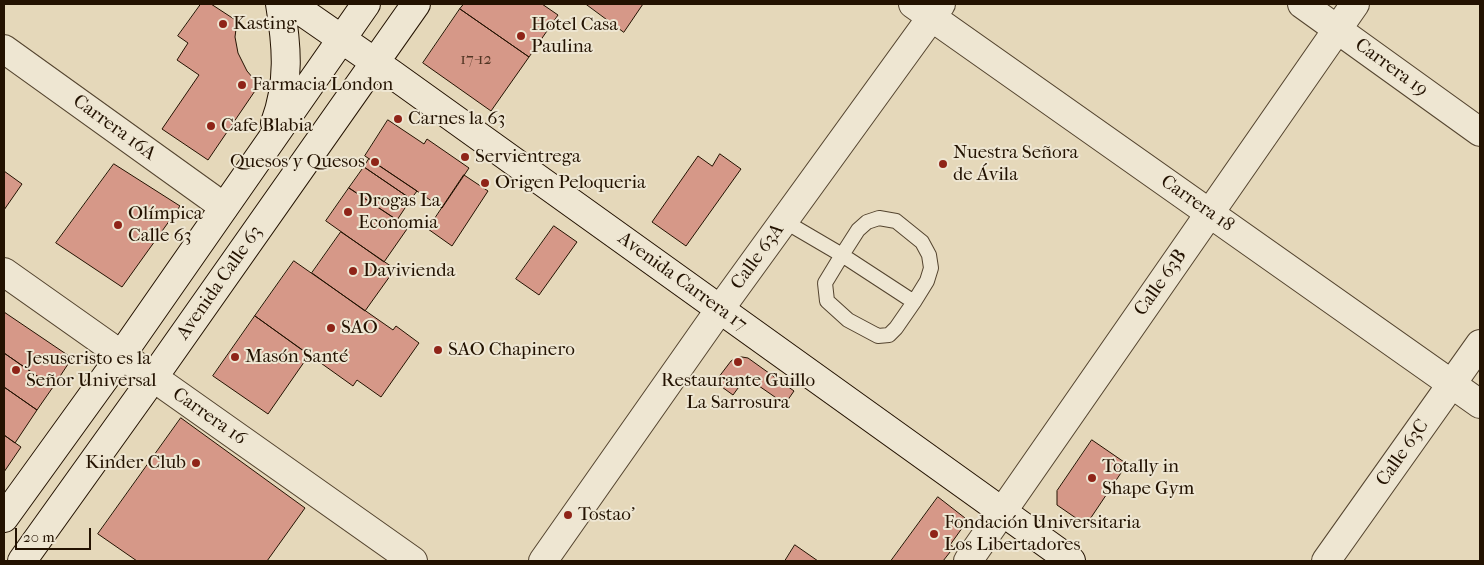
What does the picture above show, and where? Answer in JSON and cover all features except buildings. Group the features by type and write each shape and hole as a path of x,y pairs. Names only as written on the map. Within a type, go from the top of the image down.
{"street":[{"path":"268,145 284,93 286,74 286,55 280,4"},
{"name":"Avenida Carrera 17","path":"291,4 375,62 1071,561"},
{"path":"4,518 121,355 366,4"},
{"name":"Avenida Calle 63","path":"22,561 154,378 416,4"},
{"name":"Carrera 19","path":"1302,4 1480,132"},
{"name":"Calle 63B","path":"968,561 1355,4"},
{"name":"Carrera 18","path":"929,8 1210,213 1480,404"},
{"name":"Calle 63A","path":"544,561 720,309 784,221 929,8"},
{"name":"Carrera 16A","path":"4,49 224,207"},
{"name":"Carrera 16","path":"4,272 413,561"},
{"name":"Calle 63C","path":"1326,561 1480,344"}],"lane":[{"path":"878,218 896,221 922,242 929,255 931,268 927,281 914,302 889,335 878,336 848,320 827,301 825,283 858,230 867,222 878,218"},
{"path":"784,221 842,255 914,302"}],"place":[{"name":"Kasting","path":"223,24"},
{"name":"Hotel Casa Paulina","path":"521,36"},
{"name":"Farmacia London","path":"242,85"},
{"name":"Carnes la 63","path":"398,119"},
{"name":"Cafe Blabia","path":"211,126"},
{"name":"Servientrega","path":"465,157"},
{"name":"Quesos y Quesos","path":"375,162"},
{"name":"Nuestra Señora de Ávila","path":"943,164"},
{"name":"Origen Peloqueria","path":"485,183"},
{"name":"Drogas La Economia","path":"348,212"},
{"name":"Olímpica Calle 63","path":"118,225"},
{"name":"Davivienda","path":"353,271"},
{"name":"SAO","path":"331,328"},
{"name":"SAO Chapinero","path":"438,350"},
{"name":"Masón Santé","path":"235,357"},
{"name":"Restaurante Guillo La Sarrosura","path":"738,362"},
{"name":"Jesuscristo es la Señor Universal","path":"16,370"},
{"name":"Kinder Club","path":"196,463"},
{"name":"Totally in Shape Gym","path":"1092,478"},
{"name":"Tostao’","path":"568,515"},
{"name":"Fondación Universitaria Los Libertadores","path":"934,534"}]}
